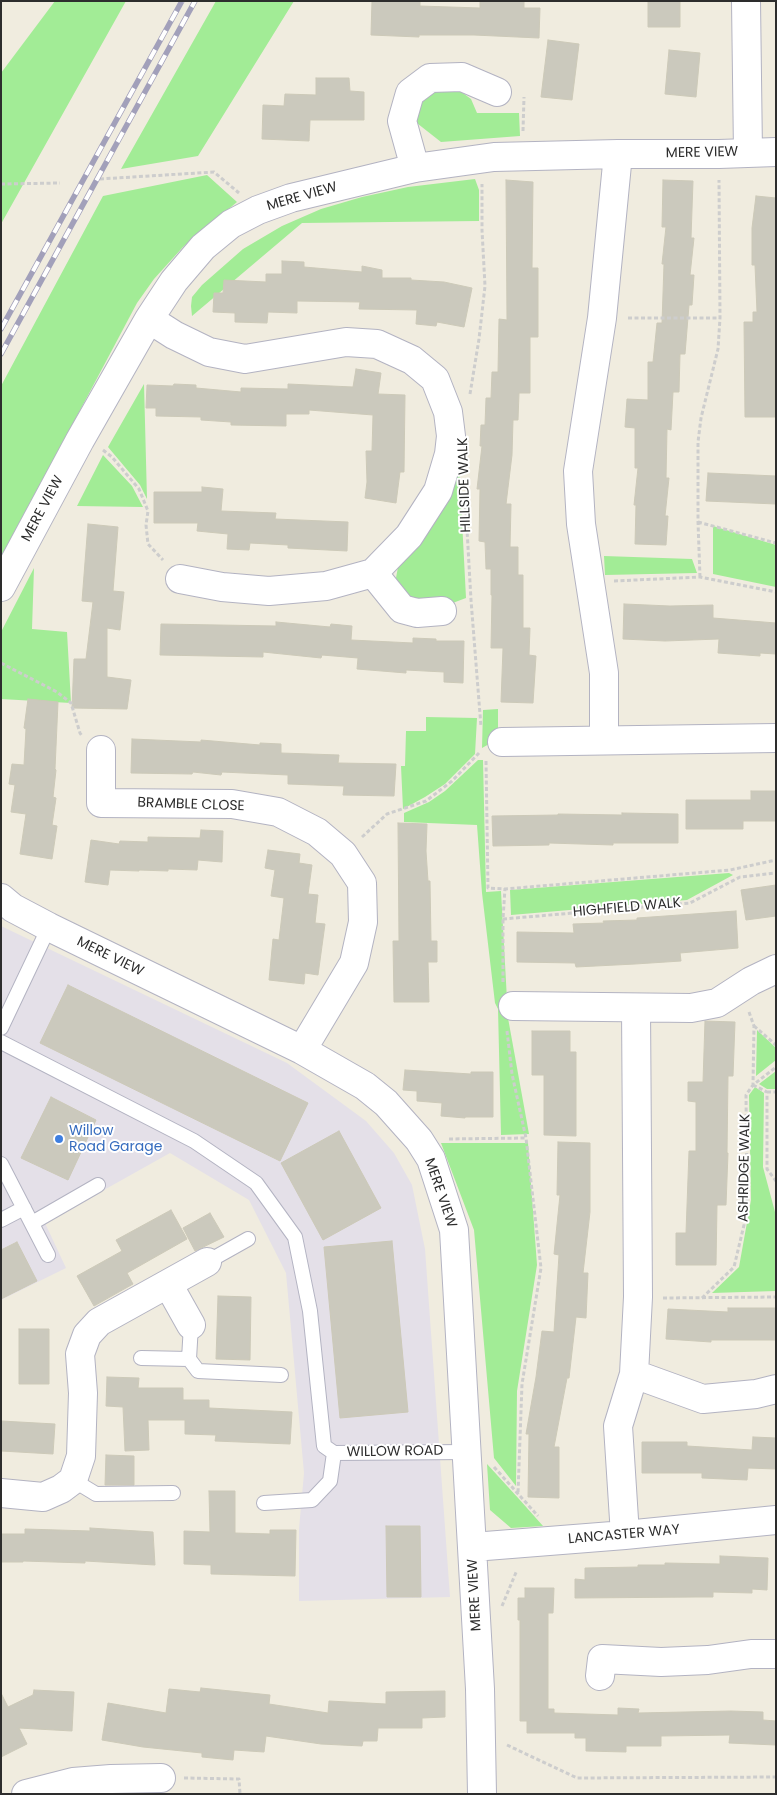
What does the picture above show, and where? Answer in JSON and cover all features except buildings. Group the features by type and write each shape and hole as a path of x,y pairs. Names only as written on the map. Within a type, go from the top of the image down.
{"street":[{"path":"746,1 748,153"},
{"path":"415,168 402,121 410,93 430,78 462,77 497,92"},
{"name":"MERE VIEW","path":"1,587 80,440 149,319 174,281 203,247 231,224 258,210 290,198 415,168 483,159 523,156 776,152"},
{"path":"604,740 604,673 581,524 578,472 602,318 618,154"},
{"path":"149,319 174,335 209,352 245,359 346,342 377,344 412,360 435,379 448,412 451,436 449,454 438,491 409,536 374,573 326,586 270,591 222,587 180,579"},
{"path":"374,573 402,609 417,613 442,611"},
{"path":"486,742 776,738"},
{"name":"BRAMBLE CLOSE","path":"101,750 101,803 232,804 278,812 317,832 343,854 362,883 363,922 354,963 302,1050"},
{"name":"MERE VIEW","path":"1,898 13,908 49,927 302,1050 365,1086 386,1104 418,1140 431,1159 454,1230 480,1688 482,1794"},
{"path":"508,1006 691,1008 717,1003 751,980 776,968"},
{"path":"625,1535 618,1426 634,1374 638,1298 636,1008"},
{"path":"1,1493 43,1497 61,1489 73,1480 81,1456 83,1393 80,1354 87,1335 99,1322 207,1262"},
{"path":"168,1284 191,1325"},
{"path":"634,1374 702,1399 756,1394 776,1389"},
{"name":"LANCASTER WAY","path":"473,1548 776,1520"},
{"path":"600,1660 661,1662 708,1660 750,1654 776,1654"},
{"path":"26,1794 73,1782 161,1778"}],"lane":[{"path":"1,1028 49,927"},
{"path":"1,1042 194,1141 256,1183 296,1237 310,1311 329,1450 330,1481 312,1500 264,1503"},
{"path":"1,1164 48,1255"},
{"path":"32,1223 98,1185"},
{"path":"1,1220 24,1208"},
{"path":"207,1262 248,1239"},
{"path":"191,1325 189,1359 198,1371 281,1375"},
{"path":"141,1358 189,1359"},
{"name":"WILLOW ROAD","path":"329,1450 468,1452"},
{"path":"73,1480 96,1494 173,1493"}],"path":[{"path":"497,92 524,92 523,156"},
{"path":"700,577 698,442 701,418 718,349 720,318 719,154"},
{"path":"469,398 479,339 485,286 482,230 483,159"},
{"path":"100,179 214,172 258,210"},
{"path":"1,184 60,183"},
{"path":"602,318 720,318"},
{"path":"80,440 105,451 139,489 148,511 146,525 148,544 180,579"},
{"name":"HILLSIDE WALK","path":"465,486 471,600 486,742 488,888 505,888"},
{"path":"698,522 776,543"},
{"path":"591,583 700,577 776,592"},
{"path":"1,663 57,692 71,703 80,733 101,750"},
{"path":"343,854 387,814 426,801 433,796 452,781 486,742"},
{"path":"518,1494 522,1384 541,1268 526,1138 512,1074 503,919 505,888 730,870 776,860"},
{"name":"HIGHFIELD WALK","path":"503,919 690,903 740,877 776,873"},
{"name":"ASHRIDGE WALK","path":"702,1298 734,1267 744,1226 747,1202 746,1095 753,1085 754,1026 749,1013 751,980"},
{"path":"754,1026 776,1045"},
{"path":"776,1067 753,1085 767,1092 776,1092"},
{"name":"ASHRIDGE WALK","path":"767,1092 767,1170 776,1181"},
{"path":"418,1140 526,1138"},
{"path":"638,1298 776,1297"},
{"path":"493,1466 560,1540"},
{"path":"502,1607 527,1544"},
{"path":"506,1745 577,1778 776,1777"},
{"path":"161,1778 239,1778 240,1794"}],"shaded area":[{"path":"1,926 287,1063 366,1121 394,1153 412,1185 425,1249 450,1597 299,1601 299,1529 304,1473 286,1273 249,1200 170,1153 45,1223 66,1268 1,1300"}],"green space":[{"path":"55,1 126,1 1,224 1,73"},
{"path":"216,1 294,1 198,156 121,169"},
{"path":"456,88 471,99 477,113 519,113 520,136 441,142 413,120 413,112 429,89"},
{"path":"207,175 237,202 183,247 154,279 137,303 1,559 1,386 103,196"},
{"path":"475,179 479,190 479,221 302,223 192,316 192,297 202,285 243,249 282,226 321,209 362,197 408,187"},
{"path":"144,384 147,499 140,485 108,447"},
{"path":"103,455 132,486 143,507 77,506"},
{"path":"459,462 466,598 450,604 434,606 408,597 398,588 396,578 398,567"},
{"path":"713,526 776,545 776,587 713,574"},
{"path":"604,556 692,559 697,573 605,575"},
{"path":"34,568 32,629 67,632 71,703 1,699 1,632"},
{"path":"498,709 498,739 482,748 483,710"},
{"path":"426,717 477,718 475,754 445,784 403,809 401,766 405,766 406,731 426,731"},
{"path":"478,760 483,760 486,892 501,891 508,1018 529,1134 501,1135 498,1009 495,1003 482,893 477,825 404,822 404,813 429,802 445,791"},
{"path":"729,873 733,875 687,900 511,915 510,890"},
{"path":"757,1030 776,1048 776,1060 756,1076"},
{"path":"776,1071 776,1089 767,1089 759,1084"},
{"path":"755,1087 764,1093 763,1167 775,1212 776,1291 712,1293 739,1267 751,1200 749,1095"},
{"path":"441,1143 528,1143 537,1265 517,1391 516,1486 494,1458 474,1230"},
{"path":"487,1464 543,1526 511,1528 490,1510"}],"railway":[{"path":"1,329 182,1"},
{"path":"1,354 195,1"}],"place":[{"name":"Willow Road Garage","path":"59,1139"}]}
